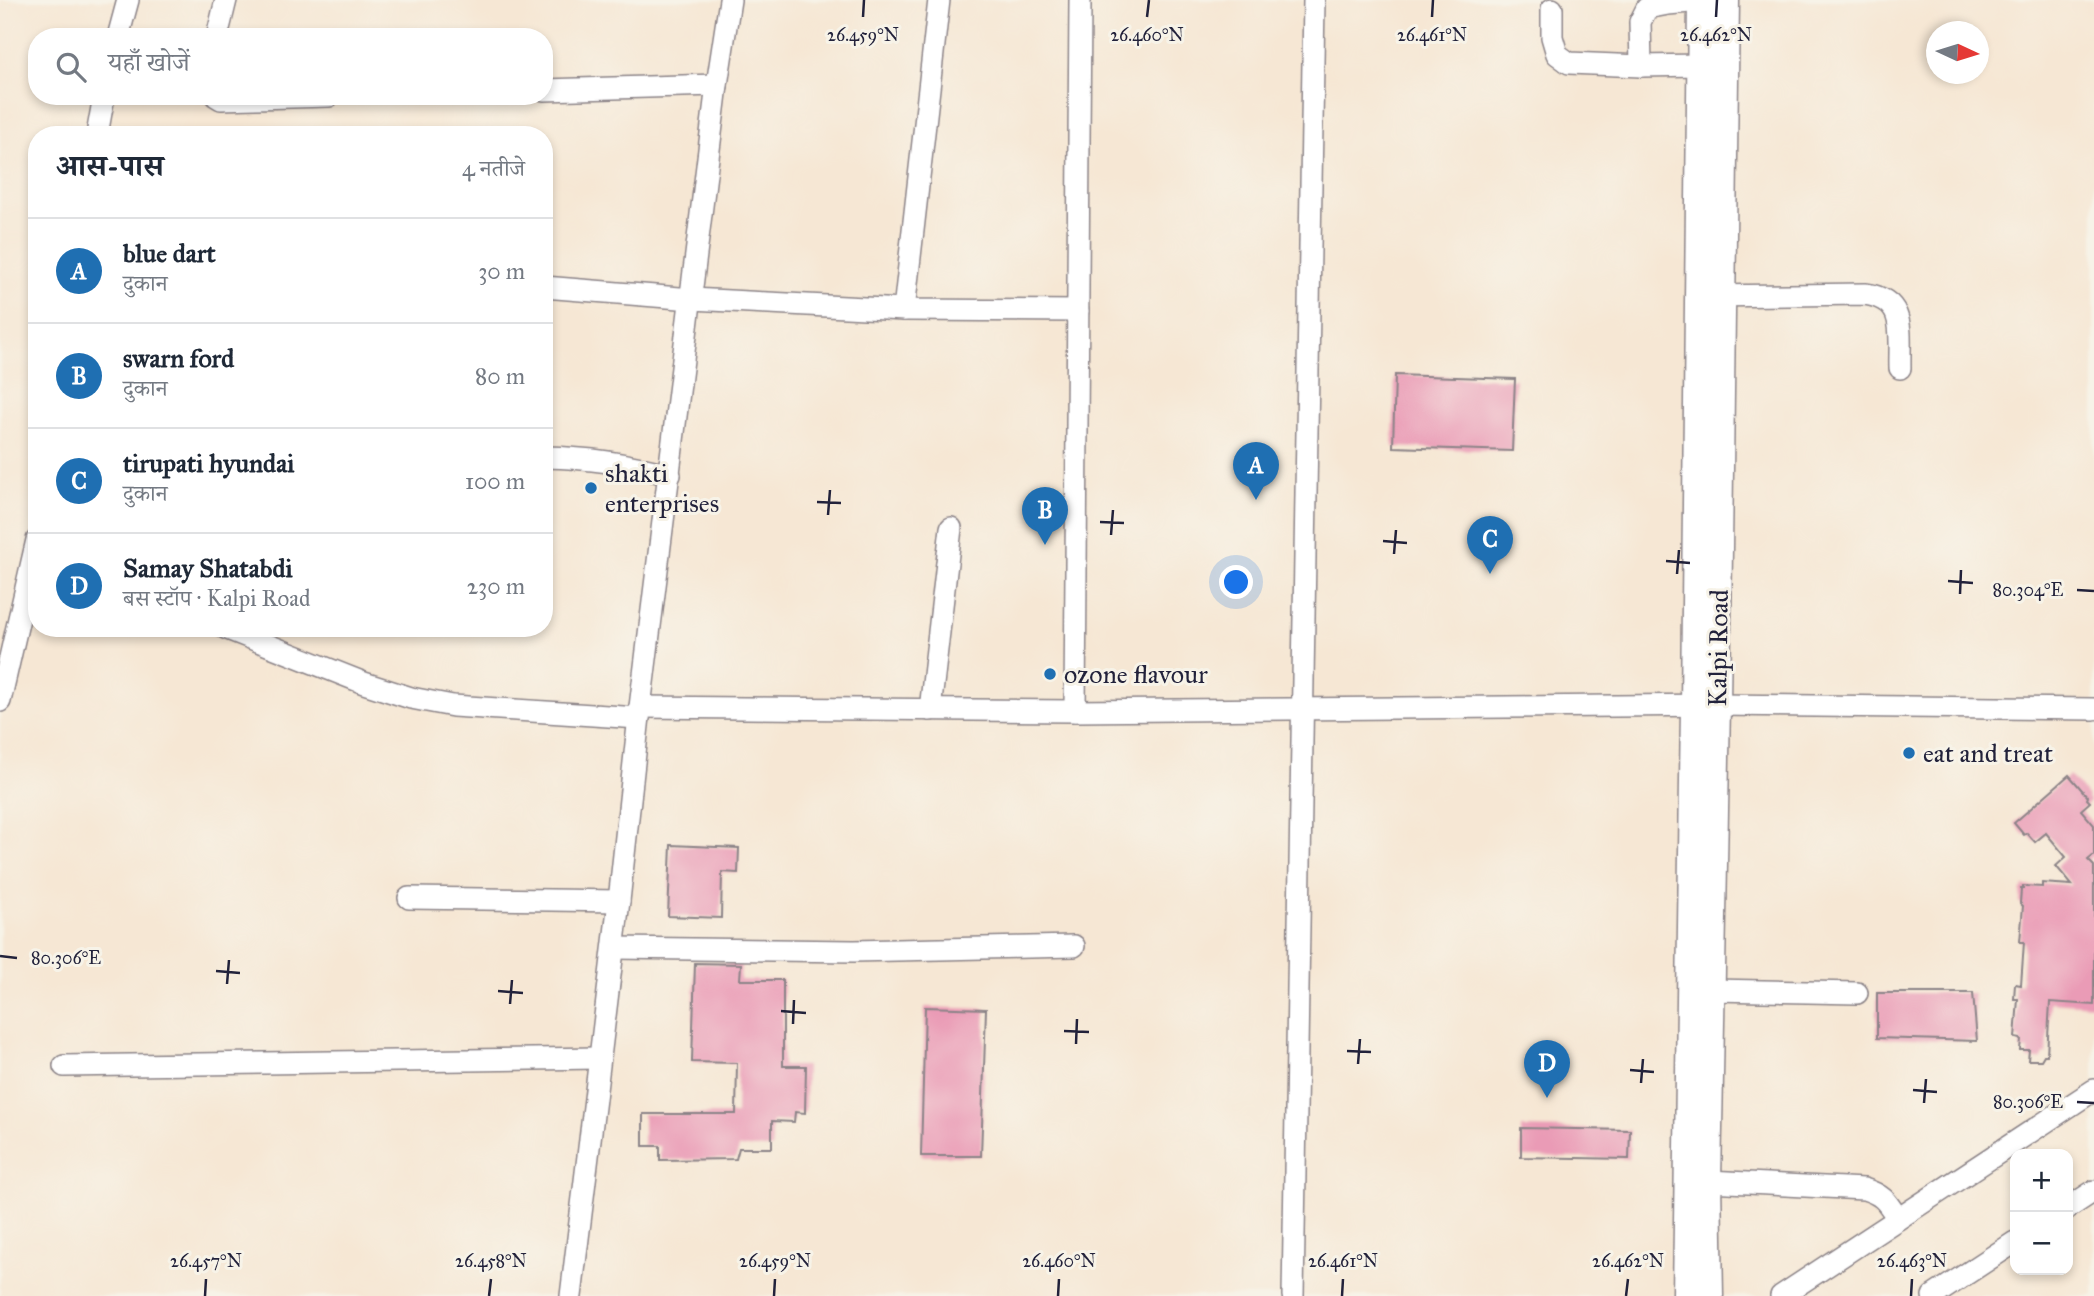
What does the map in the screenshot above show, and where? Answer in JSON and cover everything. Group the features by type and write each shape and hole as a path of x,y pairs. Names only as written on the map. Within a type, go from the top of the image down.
{"main road":[{"name":"Kalpi Road","path":"1709,0 1700,65 1710,296"},
{"name":"Kalpi Road","path":"1686,1296 1706,705 1710,296 1709,0"},
{"name":"Kalpi Road","path":"1706,705 1712,990 1708,1181 1710,1296"}],"street":[{"path":"120,28 128,0"},
{"path":"219,28 226,0"},
{"path":"571,1296 717,85 730,0"},
{"path":"904,310 939,0"},
{"path":"1076,712 1080,0"},
{"path":"1293,1296 1314,0"},
{"path":"1640,66 1640,22 1647,8 1709,0"},
{"path":"1552,9 1552,37 1557,54 1569,63 1700,65"},
{"path":"553,90 717,85"},
{"path":"99,126 102,105"},
{"path":"553,288 692,299 904,310 1078,310"},
{"path":"1710,296 1879,296 1891,304 1898,317 1900,368"},
{"path":"553,457 597,459 670,475"},
{"path":"930,710 951,528"},
{"path":"0,701 28,579"},
{"path":"248,637 364,683 411,698 453,706 640,713 930,710 1076,712 1706,705 2094,709"},
{"path":"409,898 619,901"},
{"path":"614,948 853,951 1074,946"},
{"path":"1712,990 1857,993"},
{"path":"64,1066 599,1058"},
{"path":"1781,1296 2094,1090"},
{"path":"1708,1181 1864,1189 1877,1193 1886,1200 1898,1219"},
{"path":"2073,1205 2094,1191"},
{"path":"1933,1296 2010,1245"}],"building":[{"path":"1395,375 1515,379 1512,451 1393,447"},
{"path":"2069,775 2088,797 2090,802 2081,810 2094,825 2094,855 2088,860 2094,866 2094,1005 2050,1002 2047,1055 2041,1060 2028,1060 2029,1050 2020,1050 2021,1039 2015,1038 2018,999 2014,999 2015,984 2021,985 2024,942 2020,942 2023,906 2020,903 2021,889 2023,886 2042,887 2042,883 2072,885 2056,866 2066,857 2046,833 2035,842 2027,833 2024,835 2014,823"},
{"path":"671,845 739,848 738,873 722,872 721,918 668,916"},
{"path":"695,963 741,964 740,980 783,980 783,1066 806,1066 805,1113 795,1112 794,1122 772,1121 772,1148 739,1148 736,1159 660,1160 660,1146 643,1146 643,1114 736,1114 737,1063 692,1062"},
{"path":"1877,993 1973,993 1977,1041 1877,1038"},
{"path":"925,1007 986,1009 981,1156 921,1156"},
{"path":"1521,1128 1630,1130 1629,1159 1521,1157"}],"place":[{"name":"shakti enterprises","path":"591,488"},
{"name":"blue dart","path":"1256,500"},
{"name":"swarn ford","path":"1045,545"},
{"name":"tirupati hyundai","path":"1490,574"},
{"name":"ozone flavour","path":"1050,674"},
{"name":"eat and treat","path":"1909,753"},
{"name":"Samay Shatabdi","path":"1547,1098"}]}
